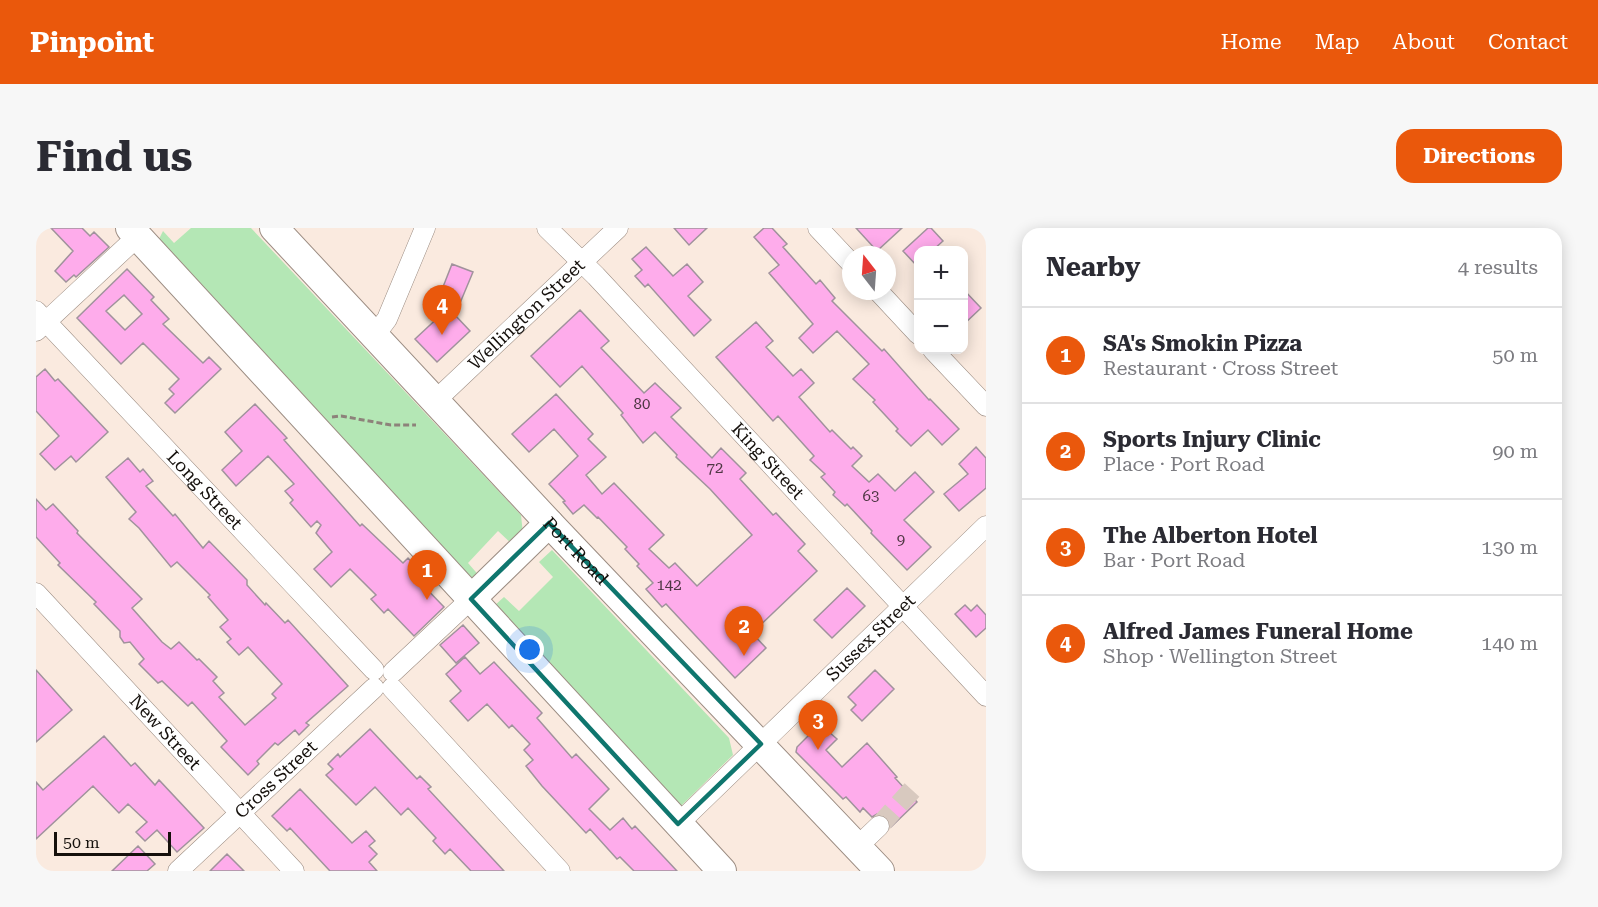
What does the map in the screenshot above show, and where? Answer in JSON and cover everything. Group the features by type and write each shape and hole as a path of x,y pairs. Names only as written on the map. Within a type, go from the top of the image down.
{"highway":[{"name":"Port Road","path":"274,228 549,523 880,871"},
{"path":"138,231 471,600 722,871"},
{"path":"471,600 549,523"}],"street":[{"path":"375,335 387,319 425,228"},
{"name":"King Street","path":"547,228 986,696"},
{"name":"Wellington Street","path":"435,401 618,228"},
{"path":"818,228 842,253"},
{"path":"39,321 138,231"},
{"path":"886,300 914,330"},
{"name":"Long Street","path":"39,321 383,680 560,871"},
{"path":"937,354 986,406"},
{"name":"Sussex Street","path":"678,824 986,526"},
{"name":"New Street","path":"36,593 294,871"},
{"name":"Cross Street","path":"178,871 471,600"},
{"path":"857,847 879,826"}],"path":[{"path":"315,428 330,417 340,416 391,425 416,425"}],"highlighted area":[{"path":"549,523 761,744 678,824 471,599"}],"green space":[{"path":"191,228 251,228 521,515 523,534 514,546 498,531 468,563 482,579 472,584 157,243 163,231 174,243"},
{"path":"552,550 729,738 733,755 681,806 494,606 504,597 519,611 553,577 539,562"}],"building":[{"path":"51,228 82,228 90,236 94,232 109,247 76,277 74,275 66,282 55,271 73,251"},
{"path":"674,228 707,228 689,245"},
{"path":"764,228 772,228 787,244 783,247 816,284 820,280 835,298 832,301 882,351 884,349 929,400 959,429 942,445 928,430 911,446 896,431 898,429 873,402 875,400 853,379 869,364 837,331 813,353 799,338 813,324 769,273 779,265 754,237"},
{"path":"856,228 902,228 882,246 872,246"},
{"path":"928,228 931,228 943,241 937,246 914,246 914,263 903,251"},
{"path":"646,247 673,276 687,264 703,282 688,296 711,320 694,336 648,284 645,287 635,276 642,270 632,259"},
{"path":"452,264 473,272 455,315 470,331 437,362 415,339 458,299 441,292"},
{"path":"127,269 154,297 151,300 169,319 163,324 203,363 209,357 221,369 175,413 165,403 174,394 169,389 179,379 143,343 121,364 77,318","holes":["124,295 142,314 125,330 106,311"]},
{"path":"968,294 981,308 968,320"},
{"path":"580,310 609,341 601,348 644,393 655,383 681,408 671,417 712,458 721,448 746,473 740,479 773,515 776,513 805,544 798,551 817,571 752,633 766,648 735,678 666,604 662,607 646,589 653,583 637,566 639,564 625,549 627,547 584,505 573,514 563,502 565,501 549,484 578,456 554,429 529,452 512,434 556,394 593,434 588,439 606,457 586,475 602,494 614,483 664,535 649,549 669,568 675,563 697,586 752,535 710,489 676,457 677,455 655,432 643,443 621,415 623,413 582,366 560,387 531,356"},
{"path":"756,322 773,341 766,347 793,376 801,369 814,383 799,397 830,432 832,430 851,449 853,447 862,456 852,466 869,482 878,474 895,491 915,472 934,492 904,520 931,547 907,570 847,504 845,506 833,495 835,492 821,477 825,474 810,460 814,456 778,416 773,421 716,357"},
{"path":"45,369 55,381 58,379 108,432 76,462 71,456 55,470 40,454 59,436 36,411 36,377"},
{"path":"255,404 287,438 284,440 360,526 362,524 403,563 408,558 420,571 417,574 420,578 418,580 444,607 414,636 388,609 384,613 371,599 376,595 350,569 331,587 314,569 332,552 316,533 321,525 317,521 311,527 290,503 293,500 285,491 294,484 268,456 236,486 222,470 242,451 225,432"},
{"path":"976,447 986,458 986,488 959,511 944,494 968,474 959,464"},
{"path":"128,458 140,472 143,469 153,481 146,486 173,516 175,514 203,548 209,541 247,580 247,585 265,605 266,603 285,623 288,620 348,686 306,723 309,725 299,735 295,730 278,745 275,743 257,761 259,764 248,775 221,747 227,741 192,702 188,706 162,681 158,683 139,664 144,659 130,642 124,643 120,637 120,631 94,604 96,602 58,565 60,563 36,537 36,499 46,510 53,504 78,531 77,533 142,599 132,608 162,642 171,649 179,642 217,677 213,681 224,693 219,697 245,725 276,698 272,694 282,684 248,647 239,655 227,642 231,639 220,627 228,620 208,597 210,595 177,562 171,567 129,519 136,512 106,477"},
{"path":"847,588 865,606 832,638 814,620"},
{"path":"965,605 971,611 977,605 986,615 986,628 976,637 955,614"},
{"path":"463,625 479,643 456,663 440,645"},
{"path":"465,657 480,674 494,662 542,713 537,718 572,758 576,754 609,789 589,809 610,830 623,818 632,829 635,826 677,871 634,871 620,857 617,859 590,829 586,833 526,766 533,760 524,750 530,744 512,725 509,728 487,704 468,721 450,701 461,691 446,674"},
{"path":"36,670 72,710 36,742"},
{"path":"875,670 894,689 862,721 851,710 856,705 848,697"},
{"path":"820,724 837,739 826,750 842,767 867,743 917,802 891,827 888,818 883,815 877,814 872,817 863,808 860,812 846,797 843,799 796,752 797,747"},
{"path":"370,729 417,779 420,776 431,787 428,789 504,871 471,871 450,849 445,854 433,841 436,838 408,808 401,815 375,787 356,805 326,775 333,769 328,764 338,754 340,757"},
{"path":"104,736 131,766 135,763 155,785 159,780 204,828 177,852 157,830 145,841 136,832 147,822 128,804 119,813 93,786 36,839 36,782 43,790"},
{"path":"300,789 352,843 366,831 375,841 369,846 377,854 369,862 377,871 330,871 290,828 287,831 272,816"},
{"path":"138,846 155,864 147,871 112,871"},
{"path":"227,854 244,871 210,871"}],"tunnel":[{"path":"879,826 912,790"}],"place":[{"name":"Alfred James Funeral Home","path":"442,335"},
{"name":"SA's Smokin Pizza","path":"427,600"},
{"name":"Sports Injury Clinic","path":"744,656"},
{"name":"The Alberton Hotel","path":"818,750"}]}
